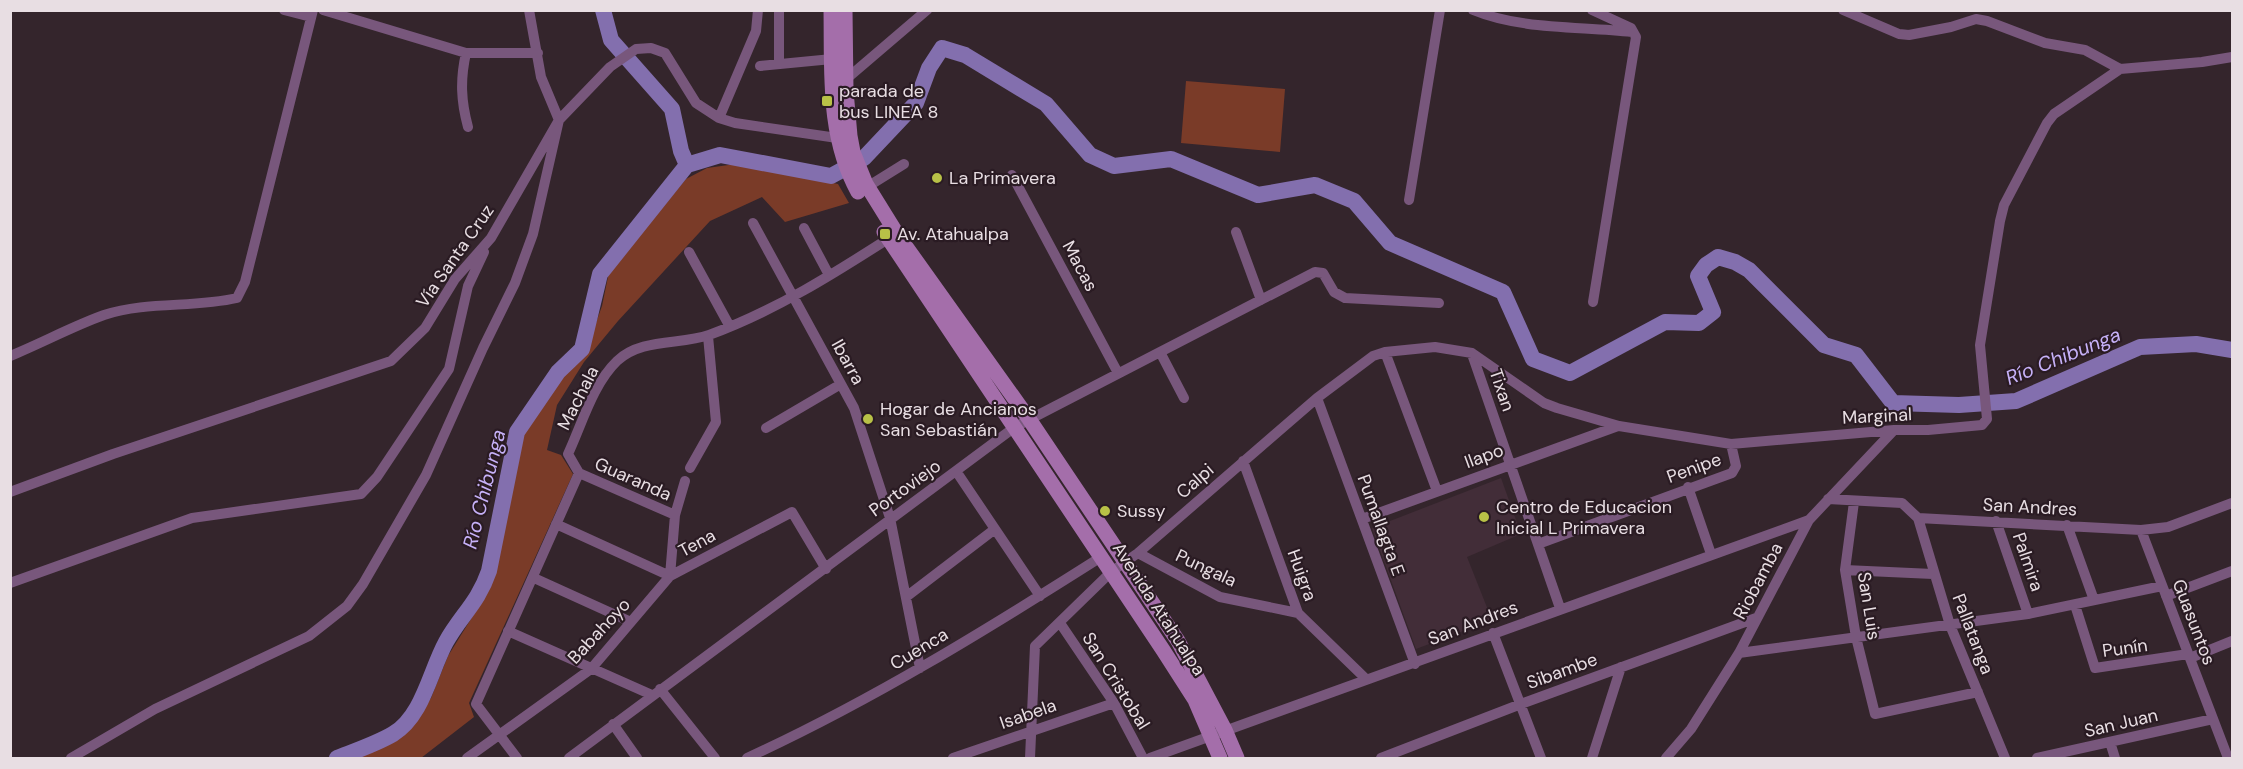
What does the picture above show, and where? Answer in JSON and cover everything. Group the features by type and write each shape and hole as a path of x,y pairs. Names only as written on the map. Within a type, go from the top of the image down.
{"main road":[{"name":"Avenida Atahualpa","path":"831,10 832,91 845,146 863,187 1015,427 1195,700 1220,759"},
{"name":"Avenida Atahualpa","path":"845,10 845,146"},
{"name":"Avenida Atahualpa","path":"893,236 1029,419 1178,641 1225,730 1237,759"}],"street":[{"path":"10,356 105,315 160,305 219,302 237,297 245,282 312,14 284,10"},
{"path":"323,10 466,53 538,53"},
{"path":"71,759 155,710 309,636 353,599 426,475 515,283 534,234 559,120 541,77 529,10"},
{"path":"719,118 756,31 758,10"},
{"path":"779,10 779,64"},
{"path":"832,91 927,10"},
{"path":"1409,200 1440,10"},
{"path":"1473,10 1489,17 1520,22 1635,33"},
{"path":"1592,10 1631,28 1635,33 1593,302"},
{"path":"1843,10 1899,34 1910,35 1951,27 1976,19 1987,21 2045,43 2085,50 2120,69 2232,57"},
{"name":"Vía Santa Cruz","path":"10,492 113,454 391,361 425,328 455,279 491,238 559,120 610,67 636,49 651,48 665,53 696,103 719,118 845,146"},
{"path":"466,53 461,72 461,100 468,127"},
{"path":"760,66 832,59"},
{"name":"Marginal","path":"1385,352 1435,347 1472,353 1544,403 1619,426 1731,444 1982,425 1987,419 1980,345 2004,205 2047,123 2054,114 2120,69"},
{"path":"863,187 904,164"},
{"name":"Macas","path":"1012,175 1118,374"},
{"name":"Ibarra","path":"753,223 854,408 890,518 920,668"},
{"path":"804,228 830,275"},
{"path":"1236,232 1261,300"},
{"name":"Machala","path":"579,473 568,454 602,380 617,361 627,354 669,341 708,336 793,298 893,236"},
{"path":"10,583 192,518 361,494 377,477 449,369 468,286 491,238"},
{"path":"689,252 729,326"},
{"name":"Portoviejo","path":"569,759 612,724 826,569 890,518 1029,419 1319,271 1334,292 1345,297 1439,303"},
{"path":"690,468 716,422 708,336"},
{"path":"1160,352 1184,398"},
{"path":"1385,352 1437,491"},
{"name":"Calpi","path":"1031,730 1035,646 1111,572 1138,553 1317,398 1373,356 1385,352"},
{"name":"Tixan","path":"1472,353 1560,608"},
{"path":"766,428 841,384"},
{"name":"Pumallagta E","path":"1317,398 1415,664"},
{"name":"Ilapo","path":"1362,519 1619,426"},
{"name":"Riobamba","path":"1666,759 1691,729 1739,653 1809,520 1894,430"},
{"name":"Penipe","path":"1538,544 1688,487 1732,473 1736,466 1731,444"},
{"name":"Huigra","path":"1244,461 1298,613 1366,679"},
{"path":"956,471 1040,596"},
{"path":"517,759 476,704 579,473"},
{"name":"Guaranda","path":"579,473 675,515"},
{"path":"670,576 675,515 685,482"},
{"path":"1688,487 1711,554"},
{"path":"1828,499 1902,503 1918,518"},
{"name":"San Luis","path":"1854,502 1845,570 1856,637 1875,714 1978,692"},
{"name":"San Andres","path":"1918,518 2141,530 2168,527 2232,503"},
{"name":"Tena","path":"556,524 670,576 792,512 826,569"},
{"name":"Pallatanga","path":"1918,518 1950,625 2005,759"},
{"name":"San Andres","path":"1149,759 1366,679 1415,664 1560,608 1809,520"},
{"name":"Palmira","path":"1996,521 2028,614"},
{"path":"2067,525 2094,600"},
{"path":"906,597 995,529"},
{"name":"Guasuntos","path":"2141,530 2229,757"},
{"name":"Pungala","path":"1138,553 1220,597 1298,613"},
{"name":"Cuenca","path":"747,759 826,722 1040,596 1101,557"},
{"path":"1845,570 1933,574"},
{"path":"1739,653 2028,614 2094,600 2164,591 2232,571"},
{"name":"Babahoyo","path":"467,759 591,669 670,576"},
{"path":"534,578 631,622"},
{"name":"Punín","path":"2076,605 2095,668 2189,656 2232,641"},
{"name":"Sibambe","path":"1381,759 1405,754 1521,704 1756,618"},
{"name":"San Cristobal","path":"1060,622 1114,703 1143,759"},
{"path":"508,632 591,669 656,692 699,735 715,759"},
{"path":"1493,633 1541,759"},
{"path":"1592,759 1621,667"},
{"name":"Isabela","path":"953,759 1114,703"},
{"name":"San Juan","path":"2037,759 2213,719"},
{"path":"612,724 637,759"},
{"path":"1030,759 1031,730"},
{"path":"2110,742 2115,759"}],"shaded area":[{"path":"1186,81 1285,89 1280,152 1181,143"},
{"path":"743,163 838,184 849,203 785,222 762,197 710,221 618,321 584,362 557,405 547,450 561,455 573,474 469,703 474,717 421,758 352,758 375,751 404,732 431,698 448,656 479,606 496,567 526,424 593,331 602,306 609,272 686,179 707,168"},
{"path":"1501,478 1521,534 1467,557 1492,620 1416,649 1372,528"}],"waterway":[{"path":"603,10 611,40 672,109 681,151 687,165"},
{"name":"Río Chibunga","path":"337,758 393,734 412,716 419,705 446,642 480,592 489,571 517,432 558,372 582,349 600,274 687,165 720,155 831,176 864,158 916,103 929,68 942,48 965,55 1046,104 1090,155 1114,166 1171,159 1258,195 1315,185 1354,201 1390,243 1503,292 1533,359 1570,373 1665,322 1699,323 1713,312 1698,276 1706,265 1718,257 1735,262 1749,270 1824,345 1856,355 1893,403 1959,405 2016,401 2140,347 2196,344 2232,350"}],"place":[{"name":"parada de bus LINEA 8","path":"827,101"},
{"name":"La Primavera","path":"937,178"},
{"name":"Av. Atahualpa","path":"885,234"},
{"name":"Hogar de Ancianos San Sebastián","path":"868,419"},
{"name":"Sussy","path":"1105,511"},
{"name":"Centro de Educacion Inicial L Primavera","path":"1484,517"}]}
